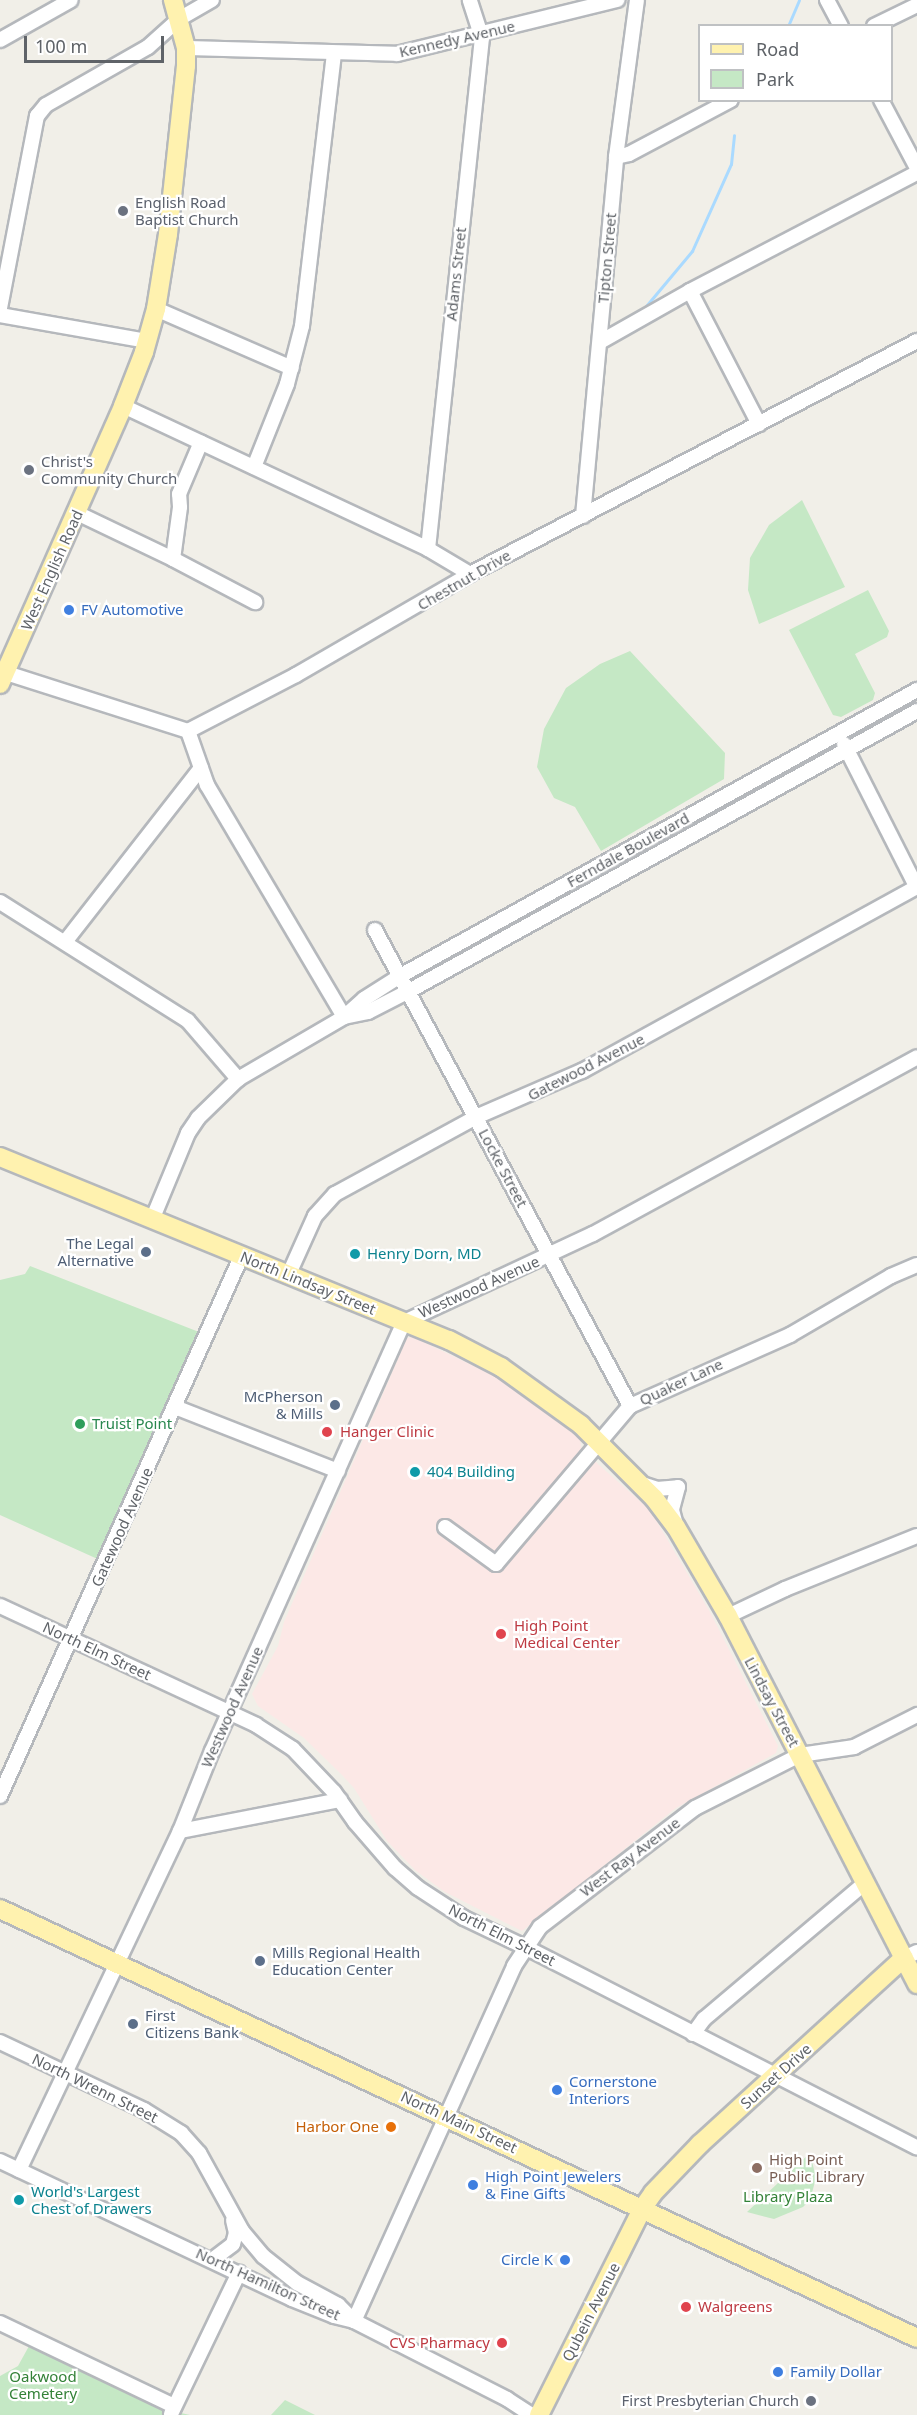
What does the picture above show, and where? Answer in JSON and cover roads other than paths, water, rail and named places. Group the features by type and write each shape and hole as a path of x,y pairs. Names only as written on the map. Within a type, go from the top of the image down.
{"main road":[{"name":"West English Road","path":"2,676 77,513 148,341 156,309 177,160 186,48 173,0"},
{"name":"North Lindsay Street","path":"0,1157 449,1340 501,1367 558,1406 598,1442"},
{"name":"Lindsay Street","path":"598,1442 638,1481 676,1527 728,1616 865,1883 910,1955 917,1984"},
{"name":"North Main Street","path":"0,1908 917,2337"},
{"name":"Sunset Drive","path":"642,2209 653,2193 700,2144 910,1955"},
{"name":"Qubein Avenue","path":"539,2415 642,2209"}],"street":[{"path":"0,39 71,0"},
{"path":"0,308 37,116 46,105 148,47 179,18 212,0"},
{"name":"Adams Street","path":"428,549 481,35 470,0"},
{"name":"Kennedy Avenue","path":"186,48 396,54 617,0"},
{"name":"Tipton Street","path":"583,516 616,157 637,0"},
{"path":"827,0 840,24"},
{"path":"878,24 917,5"},
{"path":"254,467 292,368 302,326 334,53"},
{"path":"616,157 629,154 727,102"},
{"path":"882,102 917,168"},
{"path":"600,342 690,291 917,173"},
{"path":"690,291 759,424"},
{"path":"156,309 292,368"},
{"path":"0,315 148,341"},
{"name":"Chestnut Drive","path":"188,731 296,675 470,574 917,341"},
{"path":"123,406 428,549 470,574"},
{"path":"173,559 180,507 179,494 201,442"},
{"path":"77,513 255,602"},
{"path":"2,676 188,731 207,785 344,1017"},
{"name":"Ferndale Boulevard","path":"152,1220 188,1133 198,1118 238,1079 344,1017 364,999 400,976 917,690"},
{"name":"Ferndale Boulevard","path":"344,1017 368,1012 410,991 917,711"},
{"path":"839,734 917,888"},
{"path":"65,942 201,768"},
{"name":"Gatewood Avenue","path":"288,1276 315,1216 330,1198 476,1117 582,1071 917,888"},
{"path":"0,902 188,1021 238,1079"},
{"name":"Locke Street","path":"375,930 410,991 630,1406"},
{"name":"Westwood Avenue","path":"19,2170 180,1831 229,1712 404,1322 549,1255 702,1175 917,1057"},
{"name":"Gatewood Avenue","path":"0,1796 241,1257"},
{"name":"Quaker Lane","path":"445,1527 496,1564 630,1406 790,1335 891,1276 917,1265"},
{"path":"175,1407 338,1472"},
{"path":"638,1481 648,1488 678,1487 672,1510 676,1527"},
{"path":"728,1616 785,1589 917,1536"},
{"name":"North Elm Street","path":"0,1606 229,1712 293,1749 317,1772 374,1846 418,1888 464,1918 917,2148"},
{"name":"West Ray Avenue","path":"354,2320 514,1966 540,1927 695,1808 800,1755 854,1747 917,1715"},
{"path":"180,1831 340,1800"},
{"path":"693,2034 704,2019 865,1883"},
{"name":"North Wrenn Street","path":"0,2042 144,2110 181,2133 199,2153 242,2231 276,2268 338,2305 354,2320"},
{"name":"North Hamilton Street","path":"0,2161 334,2316 354,2320 507,2399 532,2415"},
{"path":"212,2260 228,2250 236,2238 230,2210"},
{"path":"0,2323 173,2411 239,2273"}],"waterway":[{"path":"789,24 799,0"},
{"path":"646,306 692,251 731,164 734,135"}],"place":[{"name":"English Road Baptist Church","path":"123,211"},
{"name":"Christ's Community Church","path":"29,470"},
{"name":"FV Automotive","path":"69,610"},
{"name":"The Legal Alternative","path":"146,1252"},
{"name":"Henry Dorn, MD","path":"355,1254"},
{"name":"McPherson & Mills","path":"335,1405"},
{"name":"Truist Point","path":"80,1424"},
{"name":"Hanger Clinic","path":"327,1432"},
{"name":"404 Building","path":"415,1472"},
{"name":"High Point Medical Center","path":"501,1634"},
{"name":"Mills Regional Health Education Center","path":"260,1961"},
{"name":"First Citizens Bank","path":"133,2024"},
{"name":"Cornerstone Interiors","path":"557,2090"},
{"name":"Harbor One","path":"391,2127"},
{"name":"High Point Public Library","path":"757,2168"},
{"name":"High Point Jewelers & Fine Gifts","path":"473,2185"},
{"name":"World's Largest Chest of Drawers","path":"19,2200"},
{"name":"Circle K","path":"565,2260"},
{"name":"Walgreens","path":"686,2307"},
{"name":"CVS Pharmacy","path":"502,2343"},
{"name":"Family Dollar","path":"778,2372"},
{"name":"First Presbyterian Church","path":"811,2401"}],"park label":[{"name":"Library Plaza","path":"788,2197"},
{"name":"Oakwood Cemetery","path":"43,2384"}]}
